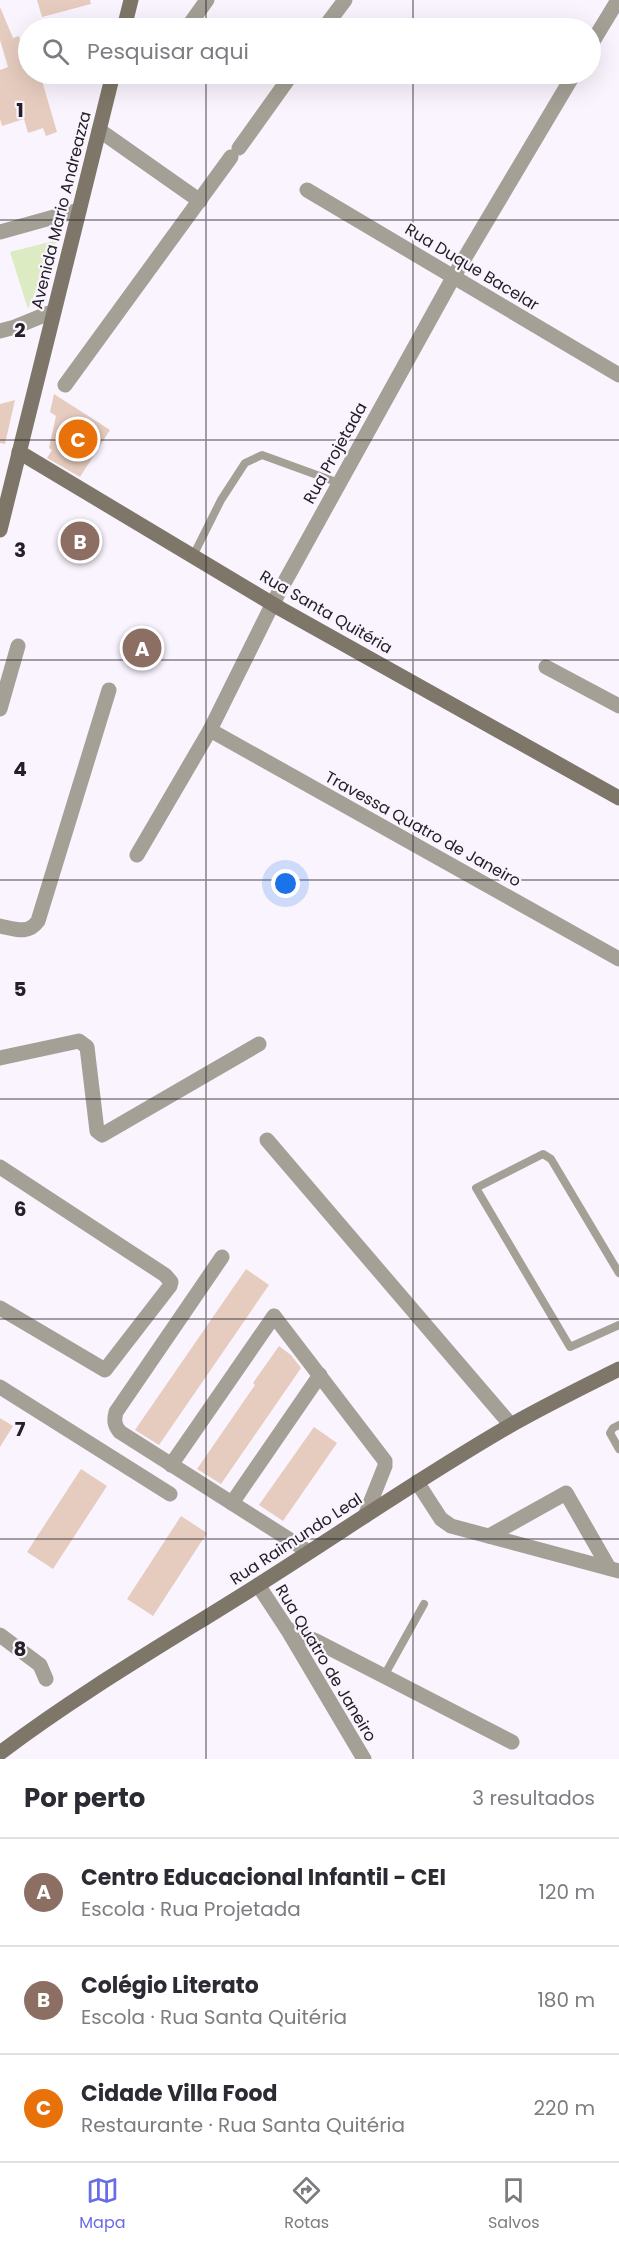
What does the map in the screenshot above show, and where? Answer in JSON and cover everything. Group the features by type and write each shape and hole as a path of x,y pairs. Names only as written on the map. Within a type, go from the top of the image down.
{"street":[{"path":"126,18 131,0"},
{"path":"194,18 207,0"},
{"path":"332,18 345,0"},
{"path":"601,29 618,0"},
{"name":"Avenida Mario Andreazza","path":"0,530 2,510 19,452 110,84"},
{"path":"65,385 285,84"},
{"name":"Rua Projetada","path":"137,855 210,730 273,603 454,276 568,84"},
{"path":"99,130 200,201"},
{"name":"Rua Duque Bacelar","path":"307,190 619,375"},
{"path":"0,232 79,210"},
{"path":"0,331 54,311"},
{"name":"Rua Santa Quitéria","path":"19,452 273,603 619,798"},
{"path":"0,709 18,646"},
{"path":"546,667 619,706"},
{"path":"0,926 23,931 34,926 38,921 109,690"},
{"name":"Travessa Quatro de Janeiro","path":"210,730 619,959"},
{"path":"0,1058 82,1042 87,1047 97,1131 102,1135 259,1044"},
{"path":"267,1140 510,1425"},
{"path":"0,1167 165,1275 171,1282 105,1370 0,1308"},
{"path":"222,1257 116,1412 114,1420 120,1432 309,1552"},
{"path":"171,1465 274,1316 385,1461 365,1516"},
{"name":"Rua Raimundo Leal","path":"0,1753 122,1668 258,1585 417,1482 510,1425 619,1369"},
{"path":"232,1503 320,1375"},
{"path":"0,1387 170,1494"},
{"path":"417,1482 441,1519 447,1524 614,1570"},
{"path":"489,1536 566,1493 614,1570"},
{"name":"Rua Quatro de Janeiro","path":"258,1585 364,1759"},
{"path":"286,1629 316,1641 512,1742"},
{"path":"0,1635 40,1665 46,1678"}],"lane":[{"path":"193,556 221,500 245,463 262,455 339,483"},
{"path":"619,1273 551,1159 543,1154 476,1188 570,1347 619,1325"},
{"path":"619,1425 610,1433 619,1449"},
{"path":"384,1676 423,1604"}],"green space":[{"path":"57,240 28,309 10,252"}],"building":[{"path":"37,0 90,0 91,4 42,17"},
{"path":"0,7 13,38 18,36 18,84 43,84 57,132 46,136 43,128 28,133 24,119 2,126 0,70 8,67 0,40"},
{"path":"54,394 110,430 80,477 47,458 52,450 49,448 56,416 50,412"},
{"path":"15,400 5,444 0,443 0,404"},
{"path":"246,1269 269,1285 159,1445 135,1430"},
{"path":"279,1346 291,1355 301,1368 221,1484 197,1469"},
{"path":"0,1418 13,1426 0,1447"},
{"path":"314,1427 337,1443 283,1521 259,1505"},
{"path":"81,1469 107,1486 53,1569 27,1552"},
{"path":"181,1516 207,1533 153,1616 127,1599"}],"place":[{"name":"Cidade Villa Food","path":"78,439"},
{"name":"Colégio Literato","path":"80,541"},
{"name":"Centro Educacional Infantil - CEI","path":"142,648"}]}
